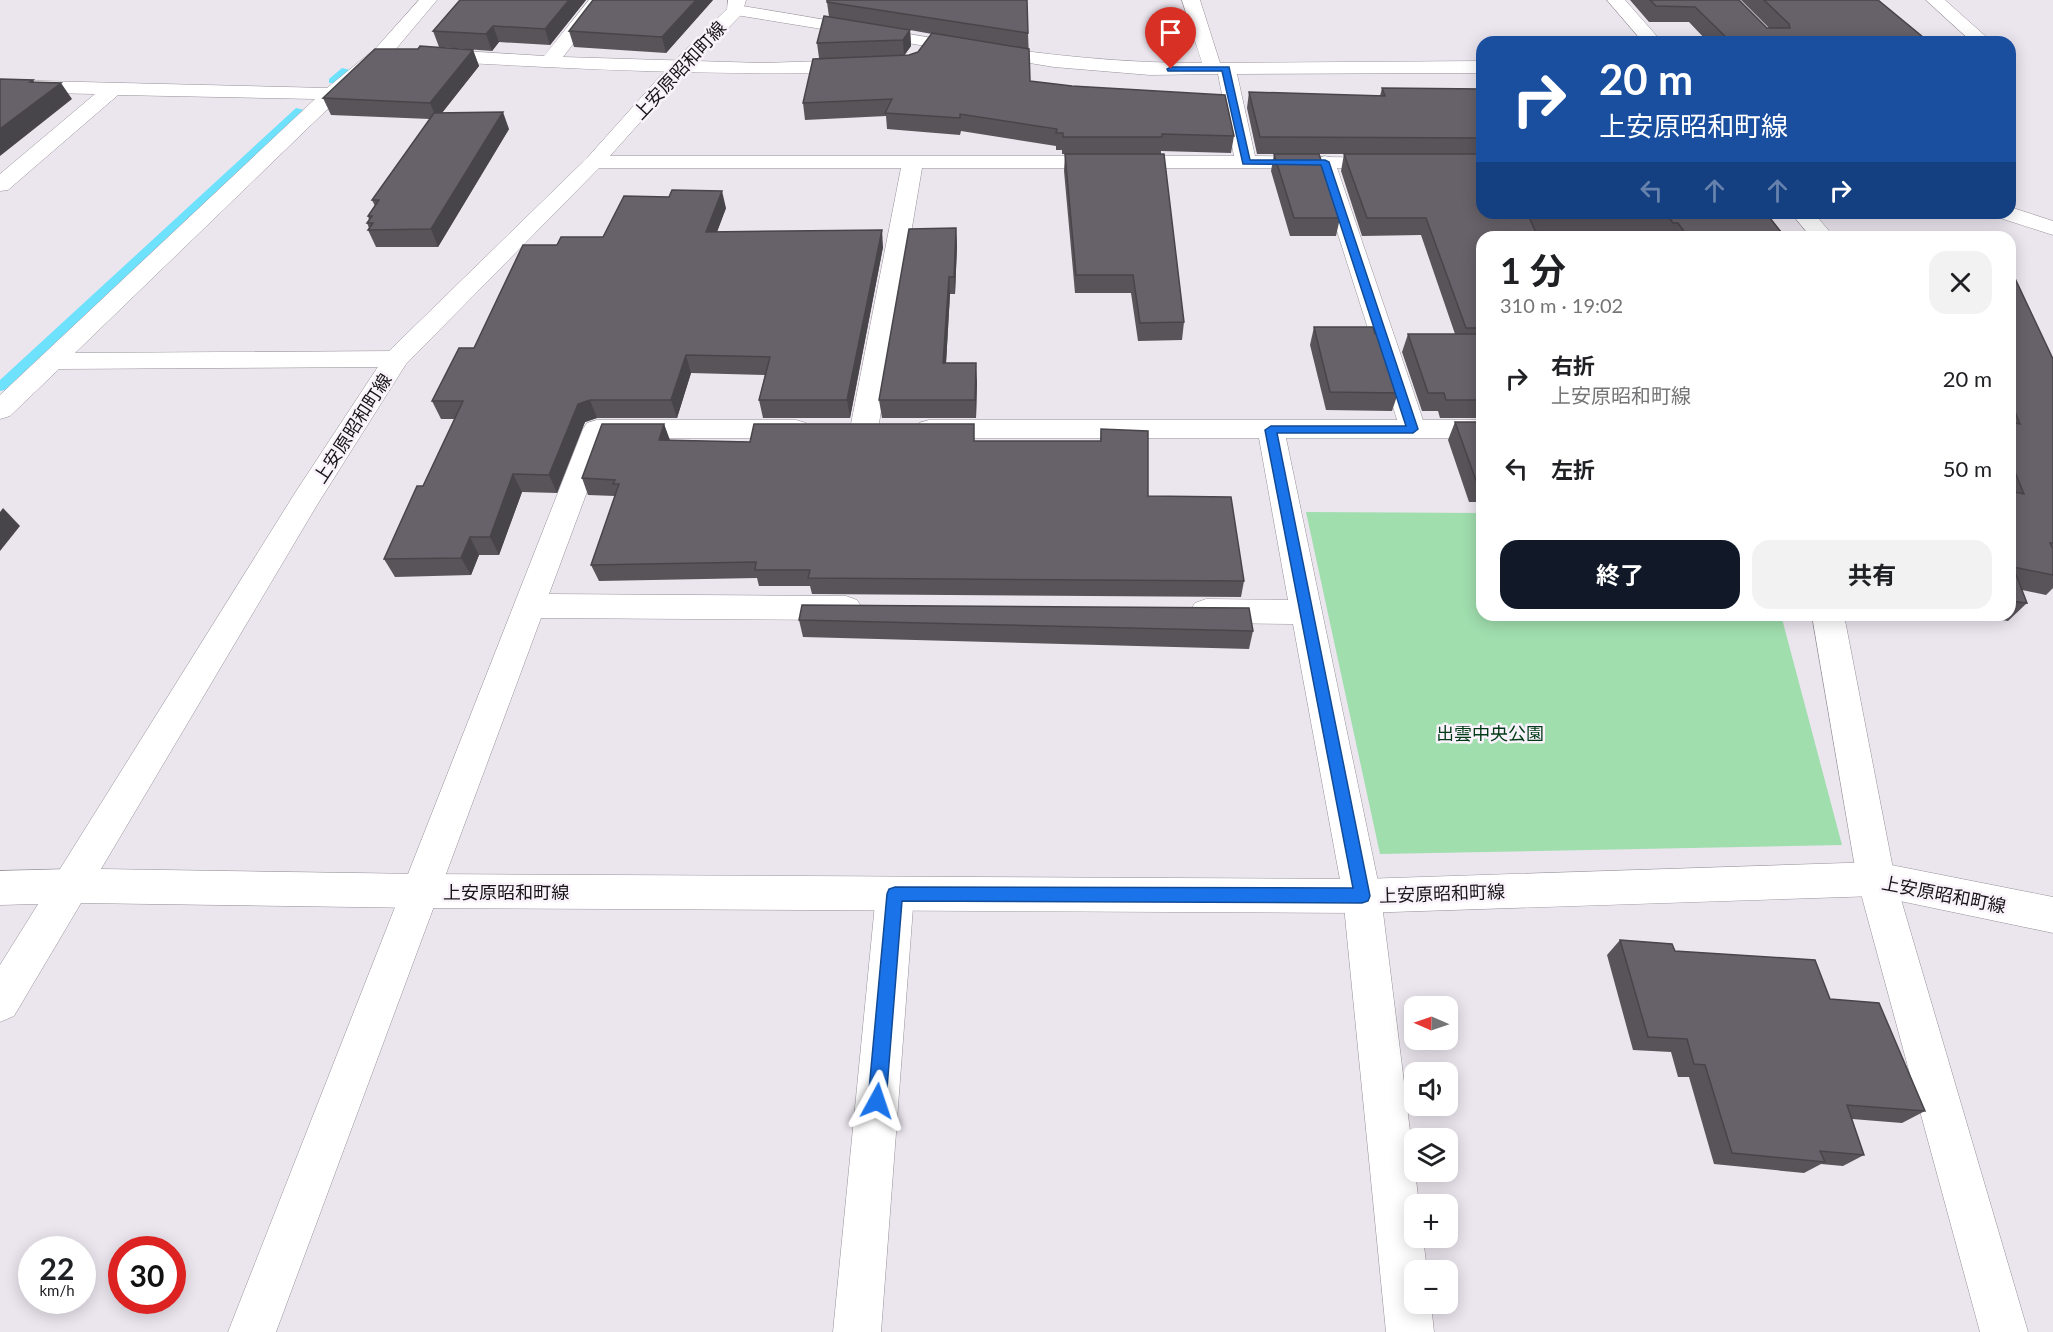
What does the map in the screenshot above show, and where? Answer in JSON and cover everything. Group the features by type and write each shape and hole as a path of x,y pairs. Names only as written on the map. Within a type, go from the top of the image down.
{"street":[{"path":"0,411 332,94 383,52 428,0"},
{"path":"549,62 598,0"},
{"path":"1191,0 1219,69 1246,162"},
{"path":"1616,0 1648,36"},
{"path":"1935,0 1976,36"},
{"path":"736,5 1054,61 1149,69 1476,67"},
{"name":"上安原昭和町線","path":"71,886 305,500 396,360 594,162 736,5"},
{"path":"916,56 928,40"},
{"path":"383,52 679,67 762,69 876,65"},
{"path":"0,86 332,94"},
{"path":"0,185 114,88"},
{"path":"594,162 1403,162"},
{"path":"862,429 913,162"},
{"path":"2016,216 2053,228"},
{"path":"1807,219 1818,231"},
{"path":"52,361 396,360"},
{"path":"252,1332 597,429 1476,429"},
{"path":"1271,430 1362,896 1410,1332"},
{"path":"530,606 876,609"},
{"path":"1175,611 1306,612"},
{"path":"1829,621 1876,879 2004,1332"},
{"name":"上安原昭和町線","path":"71,886 421,891 1362,896 1876,879 2053,915"},
{"path":"0,888 71,886"},
{"path":"0,1002 71,886"},
{"path":"856,1332 895,894"}],"lane":[{"path":"1325,162 1413,429"}],"green space":[{"name":"出雲中央公園","path":"1306,512 1476,513 1476,621 1783,621 1842,845 1380,854"}],"building":[{"path":"460,0 569,0 545,29 493,26 486,34 433,31"},
{"path":"593,0 696,0 662,37 569,31"},
{"path":"827,0 1027,0 1028,33 827,2"},
{"path":"1650,0 1739,0 1767,28 1790,28 1789,24 1764,0 1878,0 1922,36 1725,36 1695,7 1656,6"},
{"path":"824,16 910,30 903,40 817,43"},
{"path":"932,33 1029,49 1030,81 1072,86 1225,95 1234,136 1162,134 1162,137 1063,137 1063,133 1056,133 1057,129 960,114 960,118 885,113 892,99 803,103 813,59 909,55 918,52"},
{"path":"420,46 473,50 430,103 323,98 375,49 418,49"},
{"path":"0,79 33,80 30,82 61,83 0,129"},
{"path":"1382,88 1476,89 1476,138 1260,137 1249,92 1385,96"},
{"path":"503,112 431,229 368,230 373,223 367,223 372,216 368,216 379,200 372,200 434,113"},
{"path":"1065,154 1164,154 1184,322 1140,323 1133,275 1076,275"},
{"path":"1274,154 1319,154 1340,218 1294,218"},
{"path":"1344,154 1476,154 1476,219 1530,219 1535,231 1476,231 1476,328 1466,328 1426,218 1367,218"},
{"path":"672,190 722,191 706,232 882,230 847,400 759,400 770,357 686,355 671,400 590,400 578,404 549,475 513,474 490,537 470,537 461,558 384,559 417,486 423,486 463,401 432,401 459,348 474,348 523,245 557,245 561,237 603,237 624,196 669,197"},
{"path":"1670,219 1771,219 1780,231 1684,231 1678,223 1673,223"},
{"path":"956,228 954,277 949,277 943,363 976,363 975,400 879,400 909,229"},
{"path":"2016,280 2053,359 2053,543 2050,543 2053,549 2053,575 2016,568 2016,492 2024,494 2016,475 2016,423 2020,424 2016,414"},
{"path":"1314,327 1373,327 1375,334 1378,334 1398,393 1330,392"},
{"path":"1408,334 1476,334 1476,400 1446,400 1444,393 1428,393"},
{"path":"1455,422 1476,422 1476,480"},
{"path":"602,424 664,424 659,440 750,442 754,424 974,424 974,441 1101,441 1101,429 1148,431 1148,496 1231,497 1244,581 808,578 810,570 755,570 756,562 591,565 619,484 613,484 615,480 582,478"},
{"path":"2016,575 2027,603 2016,602"},
{"path":"802,605 1249,608 1253,631 799,620"},
{"path":"1620,940 1672,944 1675,951 1815,960 1830,999 1879,1003 1925,1111 1847,1105 1864,1155 1820,1151 1825,1162 1732,1153 1705,1065 1694,1064 1687,1039 1648,1037"}],"waterway":[{"path":"332,81 345,70"},
{"path":"0,387 299,110"}],"route":[{"path":"877,1101 895,894 1362,896 1271,430 1413,429 1325,162 1246,162 1226,69 1171,69"}]}
